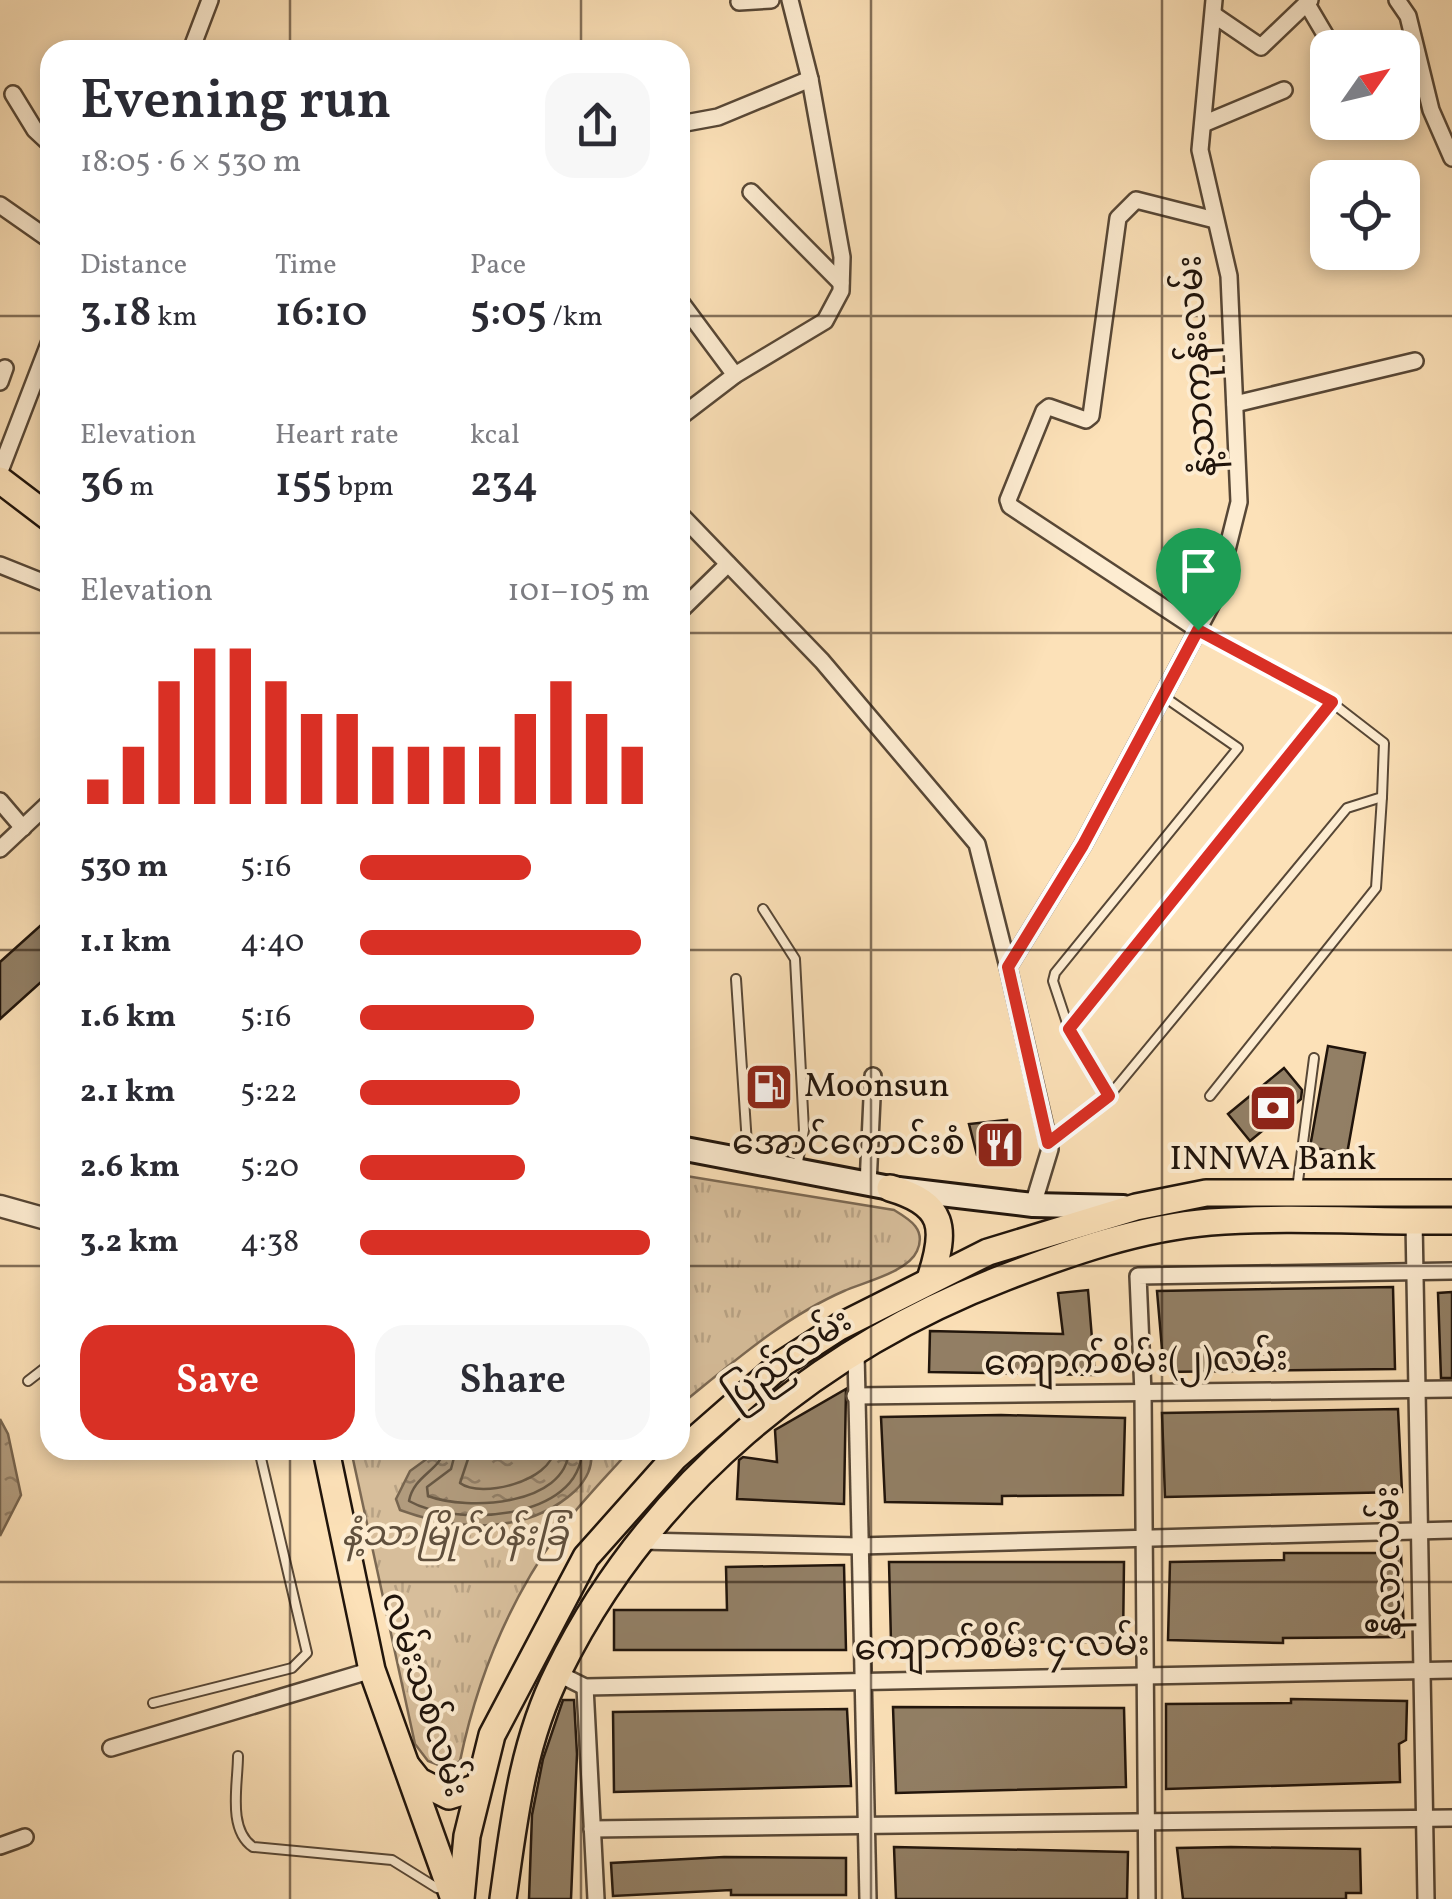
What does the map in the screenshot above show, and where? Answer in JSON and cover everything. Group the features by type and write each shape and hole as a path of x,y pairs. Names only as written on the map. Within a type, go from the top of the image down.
{"main road":[{"path":"0,480 40,510"},
{"path":"690,1150 918,1196 933,1210 942,1234 930,1278 945,1300"},
{"path":"879,1187 1037,1205 1136,1207"},
{"name":"ပြည်လမ်း","path":"503,1899 518,1791 557,1673 640,1541 699,1474 815,1376 945,1300 1051,1245 1136,1207 1206,1194 1452,1193"},
{"path":"1037,1205 1051,1245"},
{"name":"ပြည်လမ်း","path":"1136,1207 1209,1222"},
{"name":"ပြည်လမ်း","path":"690,1443 739,1398 839,1327 988,1252 1209,1222 1452,1221"},
{"name":"လမ်းသစ်လမ်း","path":"328,1460 372,1670 436,1849 447,1896"},
{"name":"ပြည်လမ်း","path":"447,1896 467,1836 492,1736 586,1557 672,1460"},
{"path":"407,1766 419,1781 449,1796 478,1787"}],"street":[{"path":"195,40 210,0"},
{"path":"739,2 770,0"},
{"path":"690,409 735,374 825,321 842,283 842,257 810,80 790,0"},
{"path":"1397,0 1408,16 1431,110 1452,158"},
{"path":"1214,7 1261,47 1309,2 1324,30"},
{"name":"နံ့သာကုန်းလမ်း","path":"1008,967 1083,845 1216,598 1239,502 1229,276 1200,150 1214,7"},
{"path":"690,122 718,117 810,80"},
{"path":"1203,124 1284,90"},
{"path":"13,94 40,134"},
{"path":"750,192 842,283"},
{"path":"1198,630 1010,506 1008,500 1044,410 1049,408 1086,420 1090,416 1118,218 1136,200 1215,220"},
{"path":"0,205 40,233"},
{"path":"690,313 735,374"},
{"path":"1236,404 1415,361"},
{"path":"0,471 40,368"},
{"path":"690,524 822,661 977,844 1048,1143 1037,1205"},
{"path":"690,601 728,564"},
{"path":"0,565 40,580"},
{"path":"0,801 22,828"},
{"path":"0,849 40,811"},
{"path":"873,1076 879,1187"},
{"path":"0,1206 40,1217"},
{"name":"နီလာလမ်း","path":"1414,1221 1426,1899"},
{"path":"1147,1899 1143,1393 1138,1276 1452,1271"},
{"path":"856,1353 868,1899"},
{"name":"ကျောက်စိမ်း(၂)လမ်း","path":"855,1396 1452,1389"},
{"path":"640,1541 859,1546 1452,1530"},
{"path":"111,1748 372,1670"},
{"name":"ကျောက်စိမ်း ၄ လမ်း","path":"557,1673 585,1688 1452,1670"},
{"path":"585,1688 596,1899"},
{"path":"592,1829 1452,1818"},
{"path":"0,1846 25,1837"}],"lane":[{"path":"1198,630 1332,702 1384,743 1376,888 1210,1096"},
{"path":"1109,1096 1069,1029 1052,981 1054,972 1238,748 1163,696"},
{"path":"1069,1029 1332,702"},
{"path":"1048,1143 1109,1096 1347,808 1382,797"},
{"path":"764,909 795,959 804,1130 796,1172"},
{"path":"736,978 748,1159"},
{"path":"1296,1193 1314,1058"},
{"path":"1414,1193 1414,1221"},
{"path":"28,1381 40,1372"},
{"path":"152,1703 292,1668 307,1653 260,1460"},
{"path":"238,1756 237,1822 243,1840 253,1847 392,1860 447,1896"}],"green space":[{"path":"690,1177 894,1210 915,1226 920,1237 917,1251 905,1265 822,1302 759,1342 690,1397"},
{"name":"နံ့သာမြိုင်ပန်းခြံ","path":"353,1460 621,1460 566,1522 524,1586 486,1671 460,1761 446,1768 428,1761 415,1744"}],"water":[{"path":"0,1419 8,1434 21,1495 0,1536"},
{"path":"425,1460 591,1460 583,1482 556,1505 514,1522 491,1525 445,1522 400,1510 396,1499 410,1471"}],"building":[{"path":"40,926 40,983 0,1019 0,962"},
{"path":"1328,1046 1365,1053 1347,1154 1310,1147"},
{"path":"1284,1068 1302,1090 1301,1099 1250,1141 1228,1114"},
{"path":"1007,1120 1010,1156 977,1155 969,1124"},
{"path":"1393,1287 1395,1369 1164,1372 1157,1291"},
{"path":"1088,1290 1095,1375 929,1372 930,1331 1063,1334 1058,1293"},
{"path":"1452,1292 1452,1378 1441,1378 1438,1293"},
{"path":"846,1389 844,1504 737,1499 739,1460 743,1457 777,1462 775,1430"},
{"path":"1398,1409 1402,1492 1165,1497 1162,1413"},
{"path":"881,1417 1125,1418 1123,1495 1002,1496 1002,1504 885,1502"},
{"path":"1284,1553 1401,1553 1404,1637 1283,1638 1283,1643 1168,1640 1170,1562 1284,1560"},
{"path":"889,1562 1124,1562 1123,1642 891,1642"},
{"path":"844,1565 846,1650 614,1650 614,1610 727,1610 726,1567"},
{"path":"1291,1699 1407,1701 1406,1740 1399,1744 1400,1782 1166,1789 1166,1704 1291,1703"},
{"path":"563,1700 574,1700 577,1754 571,1899 529,1899 532,1815 543,1759"},
{"path":"893,1707 1124,1708 1126,1787 896,1793"},
{"path":"847,1709 851,1786 614,1792 613,1712"},
{"path":"894,1847 1128,1852 1127,1899 896,1899"},
{"path":"1177,1848 1360,1849 1361,1893 1346,1893 1346,1899 1183,1899"},
{"path":"724,1857 846,1858 846,1895 731,1895 731,1890 613,1896 611,1863"}],"place":[{"name":"Moonsun","path":"769,1087"},
{"name":"INNWA Bank","path":"1273,1108"},
{"name":"အောင်ကောင်းစံ","path":"1000,1145"}],"route":[{"path":"1198,630 1332,702 1069,1029 1109,1096 1048,1143 1008,967 1083,845 1198,630"}]}
